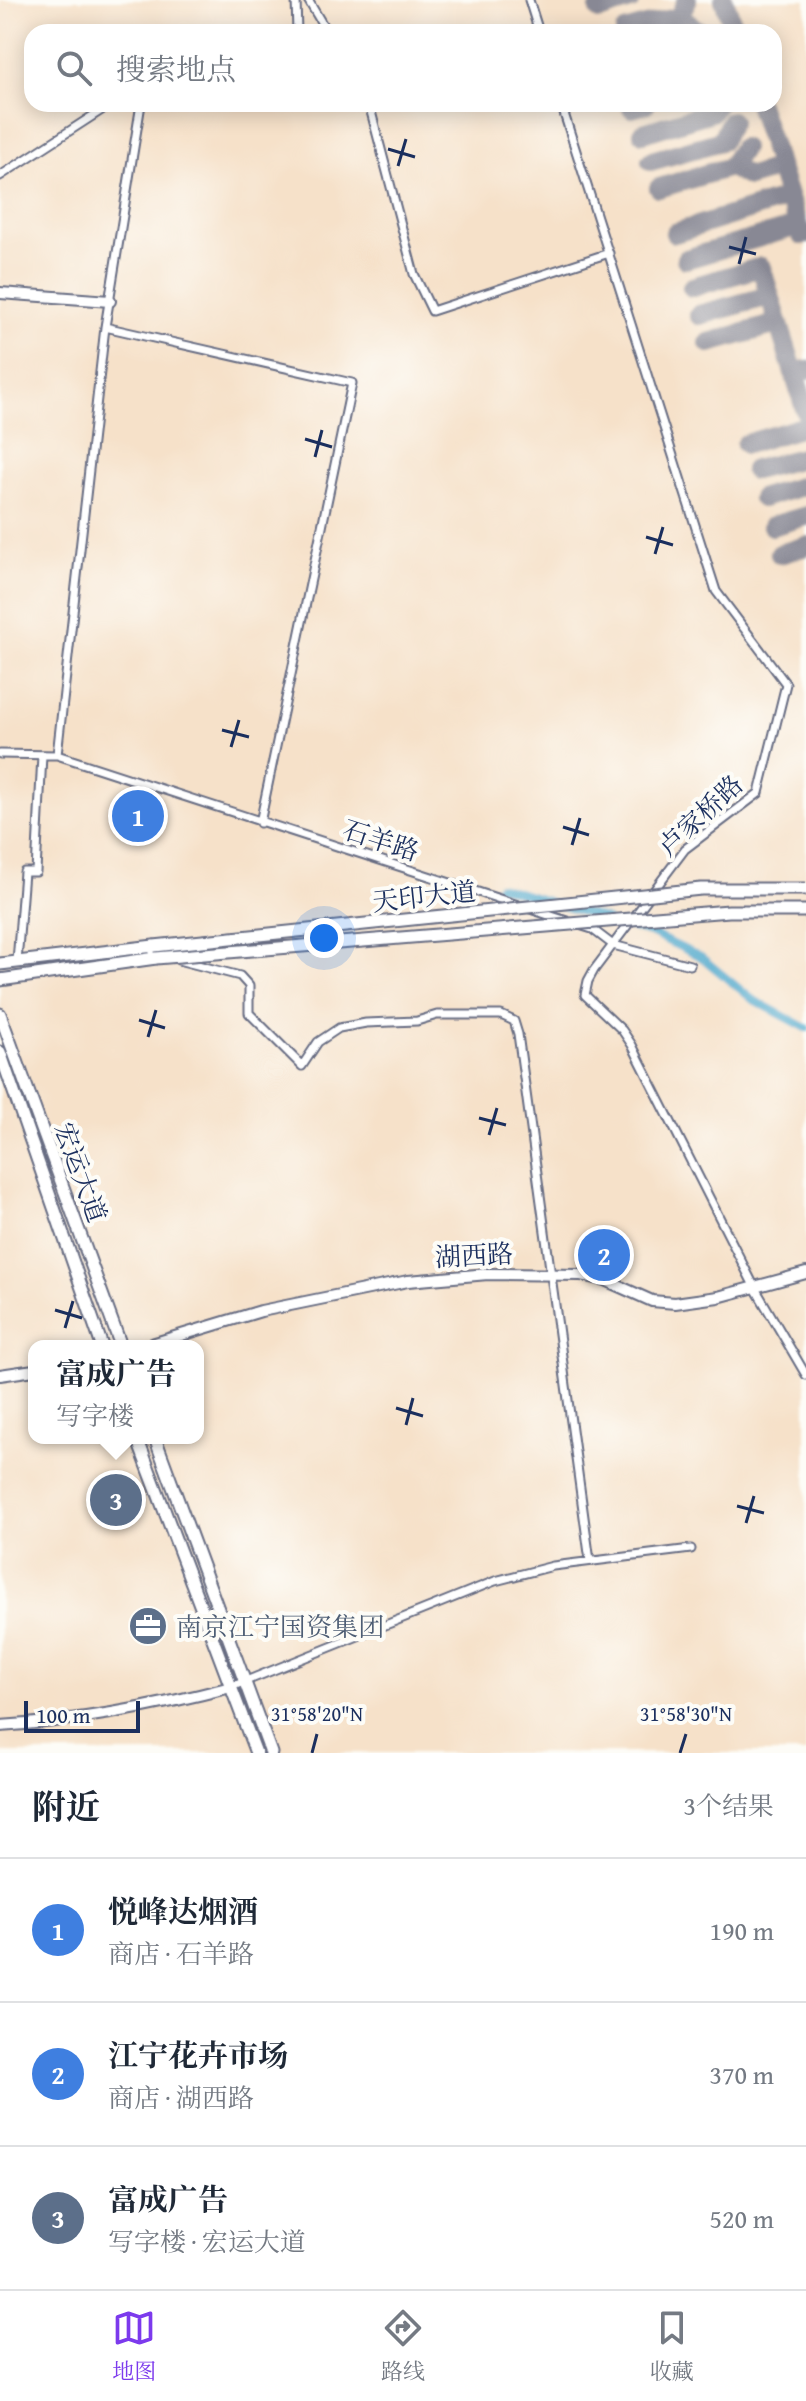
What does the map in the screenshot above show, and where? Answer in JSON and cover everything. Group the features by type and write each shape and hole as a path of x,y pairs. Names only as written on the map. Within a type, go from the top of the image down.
{"main road":[{"name":"天印大道","path":"0,980 155,952 701,889 806,889"},
{"name":"天印大道","path":"0,964 729,911 806,911"},
{"name":"宏运大道","path":"0,1014 119,1340"},
{"name":"宏运大道","path":"0,1052 100,1340"},
{"path":"139,1444 256,1753"},
{"path":"157,1444 271,1753"}],"street":[{"path":"296,0 297,24"},
{"path":"308,0 322,24"},
{"path":"529,0 536,24"},
{"path":"0,176 99,112"},
{"path":"57,755 105,327 140,112"},
{"path":"371,112 414,274 432,311 609,253"},
{"name":"卢家桥路","path":"564,112 716,591 786,684 759,793 685,849 594,970 585,995 622,1030 632,1045 755,1288 806,1375"},
{"path":"0,293 110,301"},
{"path":"105,327 352,383 260,823"},
{"name":"石羊路","path":"0,754 57,755 592,929 613,945 690,965"},
{"path":"17,962 24,872 36,872 42,755"},
{"path":"155,952 240,976 249,986 249,1013 302,1066 318,1042 339,1028 366,1023 417,1021 437,1015 501,1015 514,1021 590,1561"},
{"name":"湖西路","path":"165,1340 261,1311 393,1283 488,1274 581,1275 605,1280 652,1301 675,1303 718,1297 806,1273"},
{"path":"0,1375 28,1371"},
{"path":"0,1726 91,1717 231,1687 495,1581 553,1566 691,1549"}],"waterway":[{"path":"499,886 607,920"},
{"path":"620,924 652,934 701,957 752,999 806,1028"}],"taxiway":[{"path":"599,10 631,0"},
{"path":"654,24 679,17 687,0"},
{"path":"724,0 732,24"},
{"path":"679,17 689,24"},
{"path":"643,133 711,112"},
{"path":"761,112 801,235 806,234"},
{"path":"651,161 721,141 731,121"},
{"path":"659,188 730,167 742,148"},
{"path":"730,167 749,177 779,168"},
{"path":"675,233 789,197"},
{"path":"686,259 798,226"},
{"path":"692,287 761,267 794,373 806,370"},
{"path":"699,315 769,296"},
{"path":"709,343 777,324"},
{"path":"794,373 806,412"},
{"path":"746,444 806,426"},
{"path":"754,470 806,457"},
{"path":"762,498 806,485"},
{"path":"772,526 806,516"},
{"path":"780,554 806,546"}],"place":[{"name":"悦峰达烟酒","path":"138,816"},
{"name":"江宁花卉市场","path":"604,1255"},
{"name":"富成广告","path":"116,1500"},
{"name":"南京江宁国资集团","path":"148,1626"}]}
